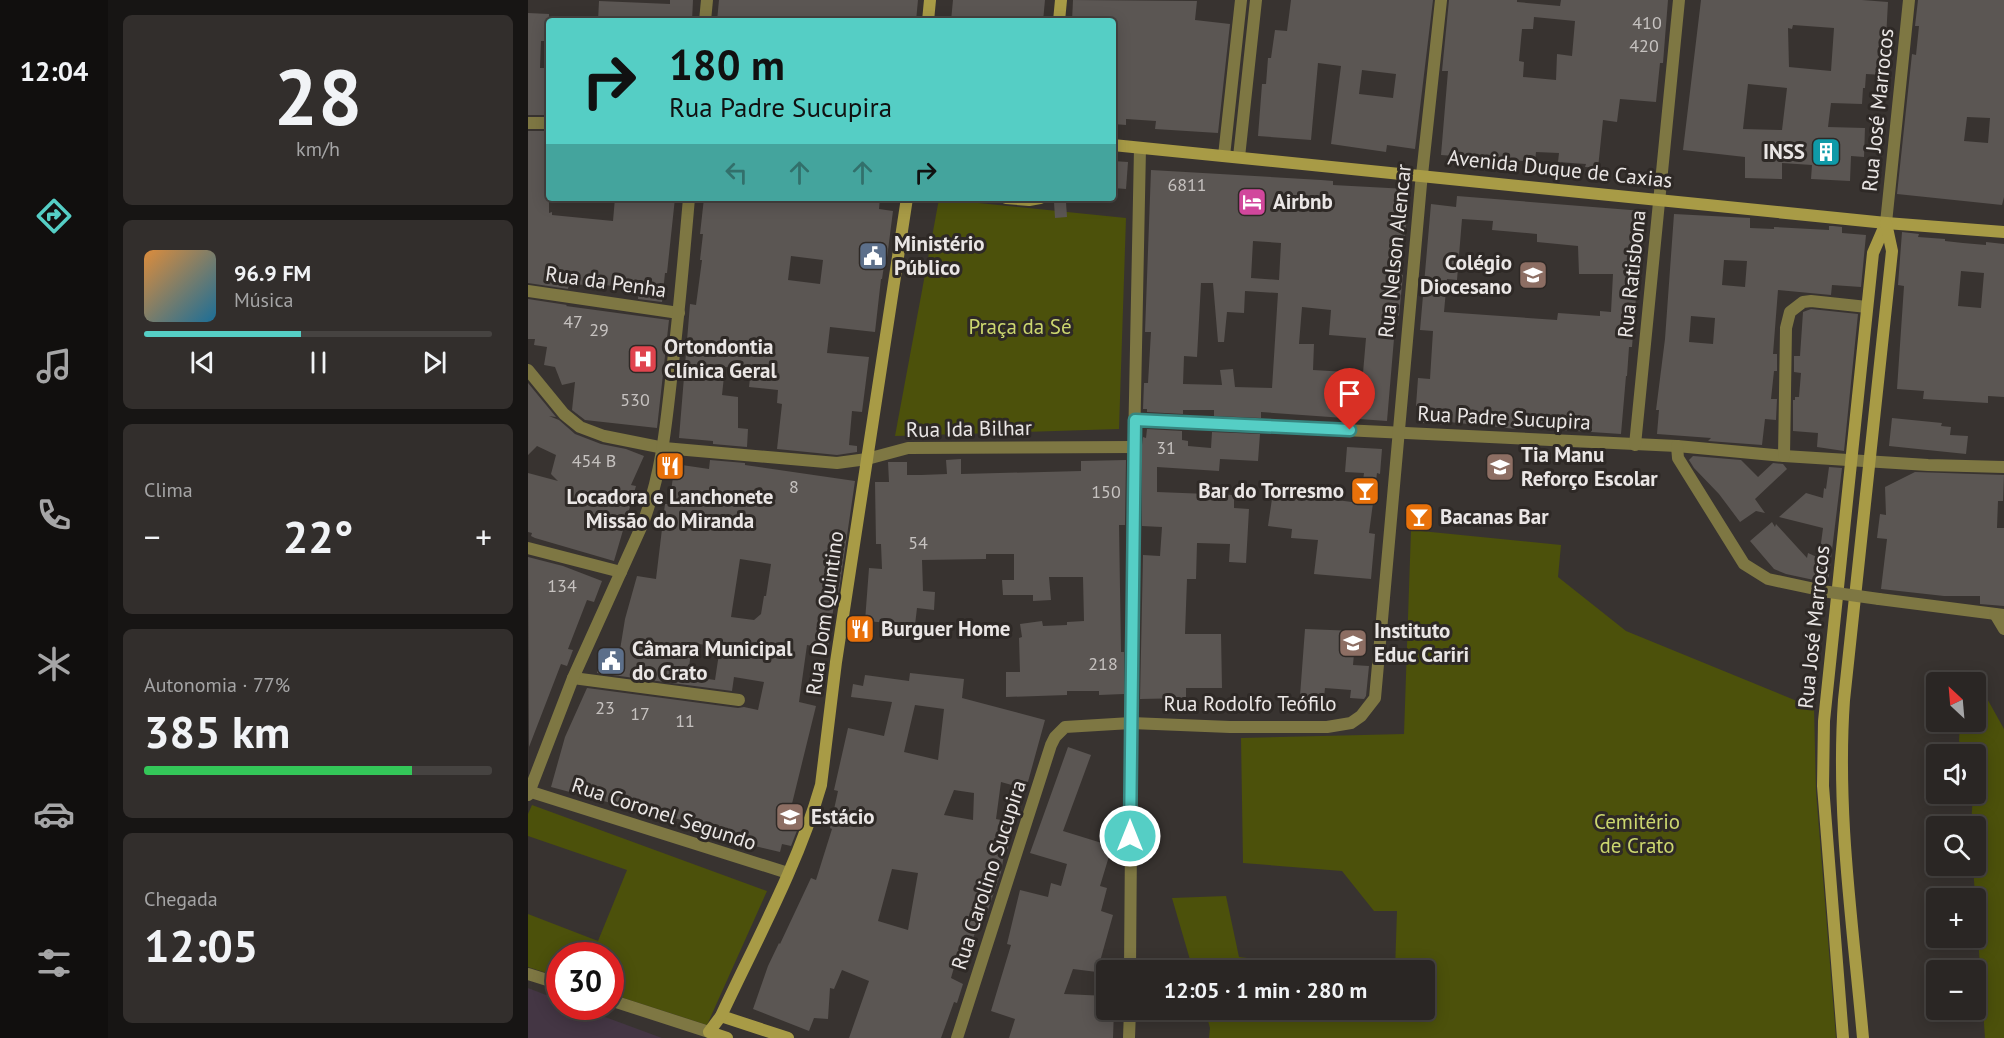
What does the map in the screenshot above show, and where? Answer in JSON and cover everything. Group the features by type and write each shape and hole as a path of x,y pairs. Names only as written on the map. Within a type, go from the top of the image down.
{"main road":[{"path":"928,18 930,0"},
{"path":"1059,18 1061,0"},
{"name":"Avenida Duque de Caxias","path":"1116,145 1886,223 2004,232"},
{"name":"Rua Dom Quintino","path":"709,1032 721,1016 788,873 816,803 907,201"},
{"name":"Rua José Marrocos","path":"1843,1038 1822,755 1873,253 1886,223"},
{"name":"Rua José Marrocos","path":"1863,1038 1841,775 1844,700 1892,251 1886,223"},
{"path":"1826,827 1844,824"},
{"path":"721,1016 788,1038"},
{"path":"709,1032 727,1038"}],"street":[{"path":"705,18 707,0"},
{"path":"1224,156 1241,0"},
{"path":"1239,157 1256,0"},
{"name":"Rua Nelson Alencar","path":"1361,716 1375,698 1376,690 1397,432 1441,0"},
{"name":"Rua Ratisbona","path":"1635,445 1679,0"},
{"name":"Rua José Marrocos","path":"1886,223 1909,0"},
{"path":"528,123 546,123"},
{"path":"1130,960 1134,447 1140,148"},
{"path":"529,793 573,678 643,523 652,498 664,448 689,201"},
{"name":"Rua da Penha","path":"528,291 679,312"},
{"path":"1784,456 1786,328 1790,312 1803,302 1867,307"},
{"name":"Rua Ida Bilhar","path":"528,370 564,414 580,427 604,436 664,448 837,463 867,459 908,447 1134,447"},
{"name":"Rua Padre Sucupira","path":"1135,420 1677,446 1784,456 1928,465 2004,466"},
{"path":"1677,446 1678,458 1744,564 1768,579 1829,592 2000,614 2004,629"},
{"path":"528,548 621,572"},
{"path":"573,678 740,700"},
{"name":"Rua Rodolfo Teófilo","path":"1065,727 1131,723 1230,727 1327,727 1351,723 1361,716"},
{"name":"Rua Carolino Sucupira","path":"957,1038 1052,745 1055,737 1065,727"},
{"name":"Rua Coronel Segundo","path":"529,793 788,873"},
{"path":"528,974 546,980"},
{"path":"624,1005 709,1032"},
{"path":"1130,1020 1130,1038"}],"shaded area":[{"path":"528,988 546,995 546,1020 613,1020 662,1038 528,1038"}],"green space":[{"name":"Praça da Sé","path":"939,201 959,201 1126,218 1119,429 895,436"},
{"name":"Cemitério de Crato","path":"1411,530 1561,545 1558,577 1626,631 1814,708 1816,792 1836,1038 1209,1038 1208,1020 1435,1020 1435,960 1395,960 1397,911 1374,911 1342,871 1243,863 1241,738 1404,734"},
{"path":"1986,697 2004,729 2004,1038 1985,1038 1986,960 1980,960 1979,948 1986,948 1986,888 1975,888 1974,876 1986,876 1986,816 1972,816 1972,804 1986,804 1986,744 1960,744 1959,732 1986,732"},
{"path":"532,805 767,891 707,1025 624,998 624,942 546,942 546,973 528,967 528,914 598,941 627,870 528,836 528,814"},
{"path":"1226,896 1239,957 1264,960 1190,960 1172,898"}],"building":[{"path":"670,0 693,0 692,18 598,18 599,1 670,4"},
{"path":"719,0 918,0 916,18 717,18"},
{"path":"953,0 1045,0 1043,18 951,18"},
{"path":"1073,0 1197,1 1195,20 1230,24 1218,133 1155,129 1156,121 1126,119 1126,125 1116,124 1116,18 1072,18"},
{"path":"1291,0 1433,0 1415,149 1387,145 1386,152 1331,144 1341,66 1318,63 1311,140 1258,136 1262,84 1266,84 1268,58 1271,58 1275,30 1287,31","holes":["1362,70 1396,74 1393,98 1359,94"]},
{"path":"1449,0 1517,0 1517,2 1560,6 1561,0 1668,0 1663,63 1660,63 1656,102 1620,99 1617,122 1603,120 1598,168 1585,167 1586,164 1558,162 1559,153 1536,152 1535,162 1441,155 1448,71 1442,71","holes":["1534,17 1575,21 1572,56 1557,54 1556,80 1523,77 1524,62 1519,61 1522,29 1533,29"]},
{"path":"1701,0 1888,2 1884,75 1866,74 1862,104 1831,103 1828,127 1865,128 1864,157 1851,156 1850,181 1811,179 1812,165 1782,163 1782,179 1745,178 1745,157 1683,150","holes":["1793,25 1834,28 1831,71 1789,67 1788,28 1792,29","1748,84 1787,88 1782,130 1743,129"]},
{"path":"1918,0 2004,0 2004,197 2002,205 1897,194 1912,54 1916,55 1919,26 1915,26","holes":["1967,117 1990,118 1988,143 1964,141"]},
{"path":"528,13 549,14 549,18 546,18 546,41 541,41 540,68 546,68 546,115 528,115"},
{"path":"528,131 546,131 546,201 549,201 549,213 552,212 552,215 613,221 615,201 675,201 662,302 638,299 639,289 587,283 587,285 569,284 568,289 528,283"},
{"path":"1116,161 1128,162 1126,189 1116,188"},
{"path":"1151,170 1321,180 1333,181 1333,185 1407,189 1404,216 1407,216 1399,274 1403,275 1399,316 1396,315 1387,421 1261,412 1261,418 1214,416 1214,410 1183,410 1183,414 1147,412 1147,409 1143,409 1144,383 1148,383 1151,332 1145,332","holes":["1253,241 1281,243 1279,280 1251,278","1201,283 1213,283 1218,342 1224,342 1227,312 1244,313 1245,291 1278,293 1272,388 1235,387 1233,369 1220,370 1222,385 1183,384 1184,356 1197,357","1302,307 1331,310 1329,335 1366,338 1363,373 1313,370 1314,344 1299,344"]},
{"path":"1457,196 1643,211 1632,347 1629,347 1621,434 1516,427 1516,429 1449,422 1449,425 1423,423 1424,407 1416,406 1418,378 1430,379 1433,331 1420,330 1431,204 1456,207","holes":["1462,219 1493,221 1492,230 1537,234 1537,242 1578,246 1579,274 1613,274 1611,312 1600,311 1600,316 1558,313 1557,320 1444,312 1447,279 1457,280"]},
{"path":"704,201 880,201 879,209 893,211 886,266 884,266 881,279 875,332 830,327 827,353 869,357 862,412 852,411 849,445 857,446 857,452 837,455 777,449 782,404 777,403 778,390 749,387 751,369 725,367 722,395 738,397 738,428 748,429 747,447 679,438 690,304 696,305 703,234 700,234","holes":["791,256 823,260 820,284 788,280"]},
{"path":"1054,202 1066,202 1067,217 1055,218"},
{"path":"1674,214 1750,218 1750,228 1829,230 1829,226 1833,226 1842,227 1842,233 1866,235 1861,287 1832,285 1831,295 1778,290 1773,354 1777,354 1777,371 1774,371 1771,399 1777,399 1776,420 1765,419 1762,445 1657,434 1659,410 1656,410 1665,339","holes":["1724,260 1747,261 1745,287 1722,285","1691,316 1715,318 1713,344 1689,342"]},
{"path":"1902,232 1919,234 1918,237 1945,239 1945,241 1986,245 1986,242 2004,244 2004,397 1988,396 1988,403 1923,399 1924,391 1897,389 1904,286 1898,285","holes":["1961,271 1984,273 1981,308 1958,306"]},
{"path":"528,299 669,320 657,428 585,420 572,410 575,382 562,385 555,367 544,365 547,347 534,345 535,339 528,339"},
{"path":"1811,309 1858,314 1844,451 1817,447 1818,433 1793,431 1793,400 1799,397 1801,373 1794,372 1794,356 1800,356 1803,312"},
{"path":"528,383 556,417 549,416 559,420 575,434 644,456 631,485 636,486 614,561 535,538 531,536 532,533 528,532 528,473 558,481 551,474 556,455 537,446 528,455"},
{"path":"1892,418 1942,423 1941,426 1951,427 1950,435 1968,436 1966,454 1889,446"},
{"path":"1147,429 1182,431 1182,440 1188,441 1188,446 1211,448 1212,432 1260,434 1258,461 1220,459 1219,471 1157,467 1157,492 1234,495 1234,508 1249,509 1246,563 1229,562 1230,544 1197,543 1196,579 1187,579 1185,634 1221,634 1222,688 1186,688 1186,698 1140,699 1143,555 1160,556 1162,527 1142,526 1142,445"},
{"path":"1347,447 1382,449 1380,474 1377,473 1369,533 1375,534 1371,579 1314,574 1318,540 1291,538 1292,529 1268,526 1273,492 1360,503 1364,473 1345,472"},
{"path":"1693,456 1741,460 1758,477 1773,463 1783,464 1787,469 1755,499 1765,513 1756,511 1740,522 1719,494 1694,468 1689,460"},
{"path":"961,459 961,474 1081,471 1081,461 1126,460 1125,525 1119,525 1124,694 1099,695 1099,691 1067,691 1067,695 1006,697 1006,672 1020,672 1019,638 1022,637 1020,624 1042,621 1043,626 1067,625 1067,622 1084,621 1083,577 1049,577 1051,600 1033,601 1033,595 1003,595 1002,580 1014,580 1014,554 986,554 986,559 922,560 923,591 935,592 934,610 917,608 915,625 865,621 869,568 882,569 881,544 876,544 875,482 889,482 888,462 907,462 907,475 947,474 946,460"},
{"path":"710,460 745,463 745,465 855,481 837,604 834,604 828,648 807,645 799,702 816,706 788,820 800,823 791,846 782,844 780,852 734,841 736,833 551,787 565,737 587,688 758,710 764,682 734,677 732,691 597,673 600,654 619,656 625,619 637,576 656,579 665,504 669,504 675,464 709,469","holes":["740,559 771,564 761,614 754,620 731,617","692,643 720,647 715,680 688,676"]},
{"path":"1829,467 1842,468 1828,583 1786,574 1774,569 1750,541 1772,522 1807,558 1808,553 1819,558 1823,528 1779,517 1806,493 1823,498"},
{"path":"1915,472 2004,475 2003,501 1998,501 1997,528 2004,528 2004,606 1980,604 1980,596 1944,596 1881,589 1887,539 1877,538 1880,514 1886,515 1885,487"},
{"path":"528,557 563,566 602,581 594,602 587,600 568,649 573,650 567,666 561,664 529,747"},
{"path":"1305,629 1356,631 1353,665 1369,666 1364,699 1350,698 1351,690 1325,688 1324,698 1300,696"},
{"path":"910,673 964,679 962,698 1045,720 1026,789 1001,782 996,819 1011,822 1008,849 1005,849 1001,872 987,913 981,912 973,939 966,937 955,964 951,978 963,984 941,1038 849,1038 869,981 842,970 834,989 830,988 828,1019 814,1018 809,1031 753,1009 768,966 779,943 811,878 816,880 832,829 830,828 838,791 834,790 848,728 884,736 892,702 851,697 853,684 863,686 865,675 909,681","holes":["915,705 944,709 938,760 904,752","954,790 974,793 973,820 944,815","892,869 918,873 908,930 878,921"]},
{"path":"1068,747 1091,755 1063,831 1105,844 1103,851 1110,853 1100,886 1107,888 1101,911 1113,915 1100,960 1096,960 1096,972 1073,969 1064,994 1096,995 1096,1020 1114,1020 1113,1038 1009,1038 1015,1019 991,1011 1011,945 1007,944 1020,890 1048,897 1051,883 1061,886 1067,864 1030,853"}],"place":[{"name":"INSS","path":"1826,152"},
{"name":"Airbnb","path":"1252,202"},
{"name":"Ministério Público","path":"873,256"},
{"name":"Colégio Diocesano","path":"1533,275"},
{"name":"Ortondontia Clínica Geral","path":"643,359"},
{"name":"Locadora e Lanchonete Missão do Miranda","path":"670,466"},
{"name":"Tia Manu Reforço Escolar","path":"1500,467"},
{"name":"Bar do Torresmo","path":"1365,491"},
{"name":"Bacanas Bar","path":"1419,517"},
{"name":"Burguer Home","path":"860,629"},
{"name":"Instituto Educ Cariri","path":"1353,643"},
{"name":"Câmara Municipal do Crato","path":"611,661"},
{"name":"Estácio","path":"790,817"}],"route":[{"path":"1130,836 1135,420 1350,430"}]}
